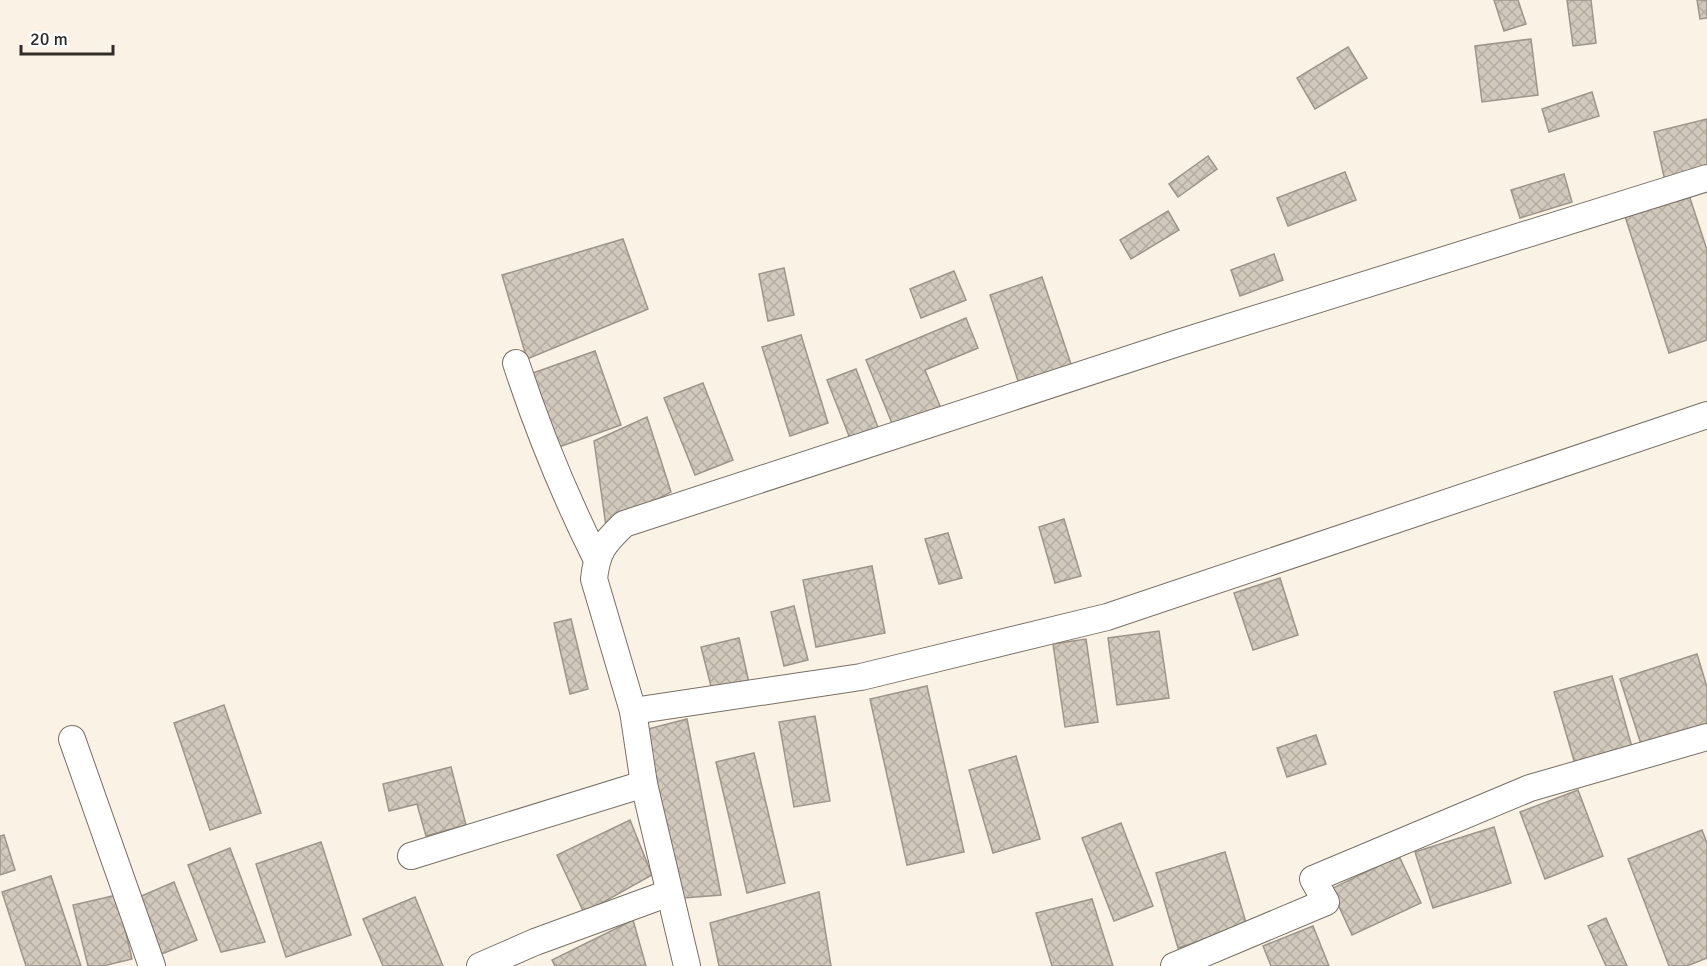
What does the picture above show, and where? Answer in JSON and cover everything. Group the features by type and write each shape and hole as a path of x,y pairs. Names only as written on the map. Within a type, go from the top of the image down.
{"street":[{"path":"687,966 644,784 633,711 594,579 596,558 606,542 624,524 1167,347 1707,178"},
{"path":"516,363 539,433 561,488 596,558"},
{"path":"633,711 861,677 1107,617 1707,415"},
{"path":"1174,966 1326,902 1313,879 1530,788 1707,738"},
{"path":"72,739 152,966"},
{"path":"411,856 644,784"},
{"path":"480,966 535,942 669,893"}],"building":[{"path":"1494,0 1518,0 1526,24 1504,31"},
{"path":"1567,0 1591,0 1596,43 1573,46"},
{"path":"1697,0 1707,0 1707,18 1700,19"},
{"path":"1531,39 1538,95 1482,102 1475,46"},
{"path":"1348,47 1367,78 1315,109 1297,78"},
{"path":"1592,92 1599,116 1549,132 1542,109"},
{"path":"1707,119 1707,170 1665,181 1654,132"},
{"path":"1208,156 1217,169 1178,197 1169,184"},
{"path":"1345,172 1356,200 1288,226 1277,198"},
{"path":"1564,174 1572,202 1520,218 1511,190"},
{"path":"1686,186 1707,250 1707,340 1669,353 1622,207"},
{"path":"1168,211 1179,230 1131,259 1120,240"},
{"path":"623,239 648,309 527,359 502,275"},
{"path":"1274,254 1283,280 1240,296 1231,270"},
{"path":"784,268 794,315 768,321 759,274"},
{"path":"954,271 966,300 921,318 910,289"},
{"path":"1042,277 1073,370 1020,387 990,295"},
{"path":"966,318 978,348 925,370 943,413 896,433 866,360"},
{"path":"801,335 828,423 790,436 762,347"},
{"path":"595,351 621,425 559,447 533,373"},
{"path":"856,369 879,430 851,441 827,380"},
{"path":"703,383 733,460 695,475 664,398"},
{"path":"647,417 671,492 606,526 594,441"},
{"path":"1064,519 1081,576 1055,583 1039,527"},
{"path":"948,533 962,578 939,584 925,539"},
{"path":"872,566 885,633 816,647 803,580"},
{"path":"1280,578 1298,635 1253,650 1234,593"},
{"path":"794,606 808,660 784,666 771,612"},
{"path":"571,619 588,689 570,694 554,623"},
{"path":"1159,631 1169,698 1117,705 1108,638"},
{"path":"739,638 751,692 714,698 701,647"},
{"path":"1086,639 1098,722 1065,727 1053,644"},
{"path":"1697,654 1707,687 1707,732 1642,747 1620,679"},
{"path":"1612,676 1632,747 1575,764 1554,692"},
{"path":"927,686 964,852 907,865 870,699"},
{"path":"224,705 261,813 210,830 174,723"},
{"path":"815,716 830,801 794,807 779,722"},
{"path":"687,719 721,895 684,898 644,730"},
{"path":"1316,735 1326,764 1287,777 1277,748"},
{"path":"754,753 785,883 747,893 716,762"},
{"path":"1016,756 1040,839 993,853 969,770"},
{"path":"451,767 466,825 426,836 417,804 389,811 383,784"},
{"path":"1578,790 1603,856 1545,879 1520,812"},
{"path":"630,820 652,875 584,913 557,855"},
{"path":"1121,823 1153,906 1114,921 1082,838"},
{"path":"1494,827 1511,883 1433,908 1415,852"},
{"path":"1702,830 1707,843 1707,958 1687,966 1669,966 1628,859"},
{"path":"4,835 15,870 0,875 0,836"},
{"path":"321,842 351,935 286,957 256,864"},
{"path":"230,848 265,942 221,952 188,865"},
{"path":"1225,852 1247,926 1178,948 1156,873"},
{"path":"1399,856 1421,903 1352,935 1331,889"},
{"path":"51,876 81,966 26,966 2,892"},
{"path":"174,882 197,940 159,955 137,898"},
{"path":"819,892 831,966 719,966 710,923"},
{"path":"117,895 132,959 103,966 88,966 73,905"},
{"path":"415,897 443,966 383,966 363,919"},
{"path":"1092,899 1113,966 1052,966 1036,913"},
{"path":"1606,918 1627,966 1606,966 1588,926"},
{"path":"633,920 646,966 555,966 552,960"},
{"path":"1313,926 1329,966 1271,966 1263,946"}]}
